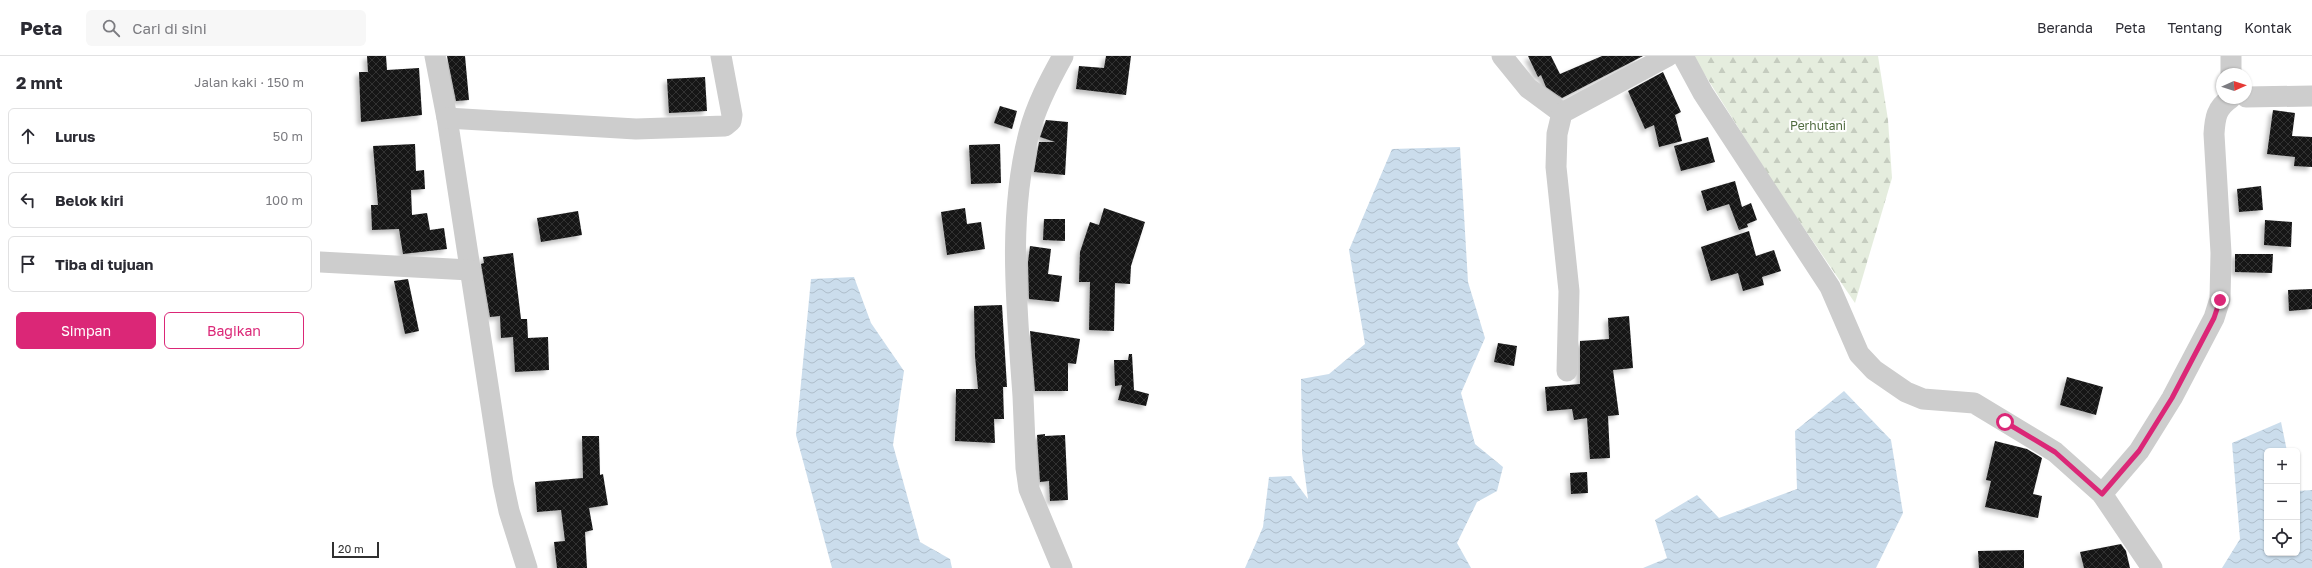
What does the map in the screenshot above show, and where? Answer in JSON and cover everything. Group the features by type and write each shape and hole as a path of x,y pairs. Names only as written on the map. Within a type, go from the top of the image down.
{"street":[{"path":"436,56 447,118 503,483 509,511 527,568"},
{"path":"447,118 636,128 725,126 731,121 732,115 721,56"},
{"path":"1062,568 1029,489 1027,475 1018,332 1015,226 1022,168 1029,132 1044,90 1063,56"},
{"path":"1502,56 1528,88 1562,113"},
{"path":"1567,371 1569,291 1556,167 1557,134 1562,113 1668,56"},
{"path":"1683,56 1703,93 1830,287 1856,349 1874,370 1906,392 1923,399 1974,402 2055,452 2102,494 2152,568"},
{"path":"2231,56 2231,68"},
{"path":"2252,97 2312,96"},
{"path":"2102,494 2139,451 2172,398 2214,318 2220,300 2221,253 2214,134 2215,115 2221,104"},
{"path":"320,262 470,270"}],"green space":[{"name":"Perhutani","path":"1693,56 1878,56 1888,120 1892,178 1855,303 1774,184"}],"water":[{"path":"1460,147 1468,282 1485,338 1461,393 1475,444 1503,467 1497,491 1477,502 1457,543 1471,568 1245,568 1263,527 1269,477 1291,476 1308,499 1302,453 1301,379 1329,374 1365,344 1349,250 1392,149"},
{"path":"854,277 871,323 904,371 893,445 920,542 950,559 952,568 832,568 796,435 811,279"},
{"path":"1844,391 1891,440 1903,513 1876,568 1643,568 1667,558 1655,520 1697,495 1719,518 1797,489 1795,431"},
{"path":"2281,422 2286,448 2264,448 2264,556 2300,556 2300,491 2312,490 2312,568 2222,568 2240,539 2232,443"}],"building":[{"path":"367,56 386,56 387,70 419,68 422,115 361,122 359,72 368,72"},
{"path":"447,56 465,56 469,100 456,101"},
{"path":"1106,56 1131,56 1126,95 1076,89 1079,66 1104,68"},
{"path":"1528,56 1551,56 1560,74 1602,56 1643,56 1562,98 1546,87 1541,75 1538,77"},
{"path":"1663,72 1681,112 1675,115 1682,141 1659,147 1654,125 1645,129 1628,91"},
{"path":"705,77 707,111 669,113 667,79"},
{"path":"1000,106 1017,111 1012,129 994,123"},
{"path":"2273,110 2295,113 2292,136 2312,137 2312,167 2294,166 2295,157 2267,154"},
{"path":"1046,120 1068,122 1065,175 1034,172 1039,142 1055,142 1040,137"},
{"path":"1708,137 1715,162 1681,171 1674,146"},
{"path":"415,144 416,171 424,170 425,189 411,190 412,215 427,213 430,230 444,228 447,249 403,254 399,229 372,230 371,205 378,205 373,146"},
{"path":"1000,144 1001,183 971,184 969,145"},
{"path":"1735,181 1742,207 1751,203 1757,220 1747,224 1748,227 1739,230 1729,204 1707,211 1701,191"},
{"path":"2261,186 2263,210 2239,212 2237,189"},
{"path":"965,208 967,224 981,222 985,249 947,255 941,212"},
{"path":"1104,208 1145,222 1131,266 1130,284 1115,283 1114,331 1089,330 1090,282 1079,282 1080,252 1090,222 1099,225"},
{"path":"578,211 582,235 541,242 537,218"},
{"path":"1044,219 1065,219 1065,241 1043,240"},
{"path":"2265,220 2292,222 2291,247 2264,245"},
{"path":"1749,231 1756,256 1774,250 1781,271 1762,277 1764,285 1743,291 1738,273 1711,281 1701,247"},
{"path":"1030,246 1051,249 1048,274 1062,276 1059,302 1029,299 1028,262"},
{"path":"513,253 521,319 527,319 528,338 548,337 549,370 515,372 513,337 501,338 500,316 490,317 481,264 484,263 483,257"},
{"path":"2235,254 2273,254 2272,273 2235,272"},
{"path":"408,279 419,331 405,334 394,281"},
{"path":"2312,289 2312,309 2289,311 2288,290"},
{"path":"1002,305 1007,387 1003,387 1004,419 994,419 995,443 955,441 956,389 978,389 975,356 974,306"},
{"path":"1629,316 1633,368 1613,370 1619,415 1608,416 1610,458 1590,459 1587,418 1574,420 1572,409 1547,411 1545,387 1580,384 1580,341 1609,339 1608,318"},
{"path":"1030,331 1080,339 1076,364 1068,363 1068,391 1035,391"},
{"path":"1498,343 1517,346 1514,366 1494,362"},
{"path":"1129,354 1132,354 1134,390 1149,394 1146,406 1118,400 1122,385 1115,386 1114,360 1128,360"},
{"path":"2067,377 2103,387 2096,415 2060,405"},
{"path":"1045,434 1045,436 1065,435 1068,500 1050,501 1049,481 1040,482 1037,435"},
{"path":"582,436 599,436 600,475 603,474 608,505 589,508 593,530 585,532 587,568 557,568 554,542 565,541 561,510 537,512 535,482 583,478"},
{"path":"1995,441 2027,449 2042,458 2033,494 2042,496 2038,518 1985,507 1991,481 1986,480"},
{"path":"1587,472 1588,493 1571,494 1570,473"},
{"path":"2121,544 2126,551 2130,568 2084,568 2080,552"},
{"path":"2024,550 2024,568 1979,568 1978,551"}],"route":[{"path":"2005,422 2055,452 2102,494 2139,451 2172,398 2214,318 2220,300"}]}
